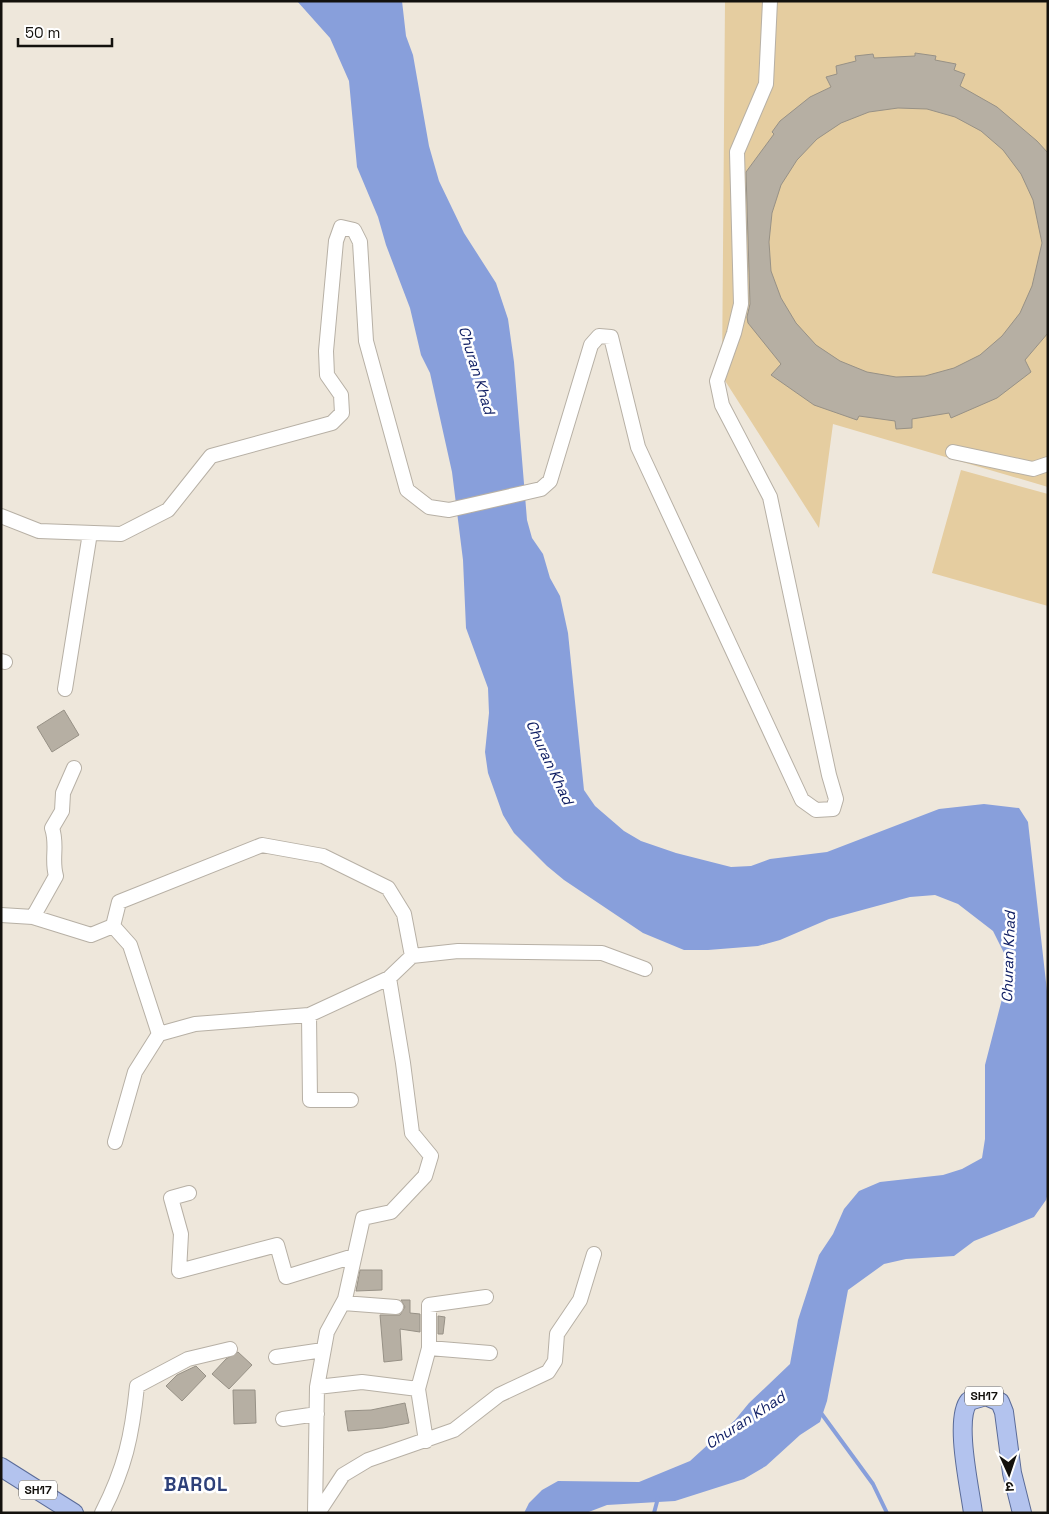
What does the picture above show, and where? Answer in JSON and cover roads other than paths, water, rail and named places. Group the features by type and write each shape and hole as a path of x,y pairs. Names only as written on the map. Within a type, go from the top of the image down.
{"main road":[{"name":"SH17","path":"972,1513 963,1430 964,1412 969,1401 986,1396 1000,1402 1004,1412 1012,1473 1022,1513"},
{"name":"SH17","path":"1,1467 74,1513"}],"street":[{"path":"1,516 40,531 120,534 168,510 211,456 332,423 342,413 341,395 327,374 326,351 336,241 341,227 354,230 360,242 366,341 408,490 429,506 449,510 541,489 550,481 591,345 598,336 611,337 638,447 802,800 816,810 832,809 836,799 829,775 770,497 722,405 717,381 734,333 741,304 737,152 766,84 770,1"},
{"path":"953,452 1033,469 1048,464"},
{"path":"65,689 90,533"},
{"path":"34,917 56,876 52,863 57,841 52,828 62,811 63,793 74,768"},
{"path":"113,926 119,902 262,845 323,856 388,888 404,914 412,956"},
{"path":"1,915 34,917 91,934 113,926"},
{"path":"113,926 130,945 159,1034"},
{"path":"115,1142 135,1072 159,1034 195,1024 309,1015 389,978 412,956 458,951 602,953 645,969"},
{"path":"317,1513 317,1387 327,1332 343,1303 364,1218 391,1212 425,1176 431,1156 412,1133 404,1064 389,978"},
{"path":"309,1015 310,1100 351,1100"},
{"path":"189,1193 171,1198 181,1234 179,1271 277,1245 286,1277 354,1256"},
{"path":"317,1513 343,1476 368,1460 454,1430 498,1395 548,1372 555,1361 557,1334 580,1300 594,1254"},
{"path":"426,1441 418,1389 429,1348 429,1305 486,1297"},
{"path":"343,1303 396,1307"},
{"path":"429,1348 490,1353"},
{"path":"102,1513 119,1479 134,1425 137,1386 188,1359 230,1349"},
{"path":"276,1357 323,1350"},
{"path":"317,1387 362,1382 418,1389"},
{"path":"283,1419 317,1414"}],"water":[{"name":"Churan Khad","path":"297,1 402,1 406,36 413,55 429,146 439,181 464,233 496,283 508,319 514,362 527,520 532,538 543,554 550,578 560,596 568,633 584,790 595,806 624,831 641,841 676,853 731,867 751,866 770,859 827,852 939,809 984,804 1019,808 1028,822 1048,1000 1048,1193 1046,1200 1034,1217 974,1241 954,1256 906,1259 884,1264 848,1290 827,1401 820,1422 800,1435 766,1466 744,1479 675,1501 607,1505 586,1513 524,1513 529,1503 542,1490 558,1481 639,1482 690,1461 735,1420 749,1403 790,1364 798,1320 819,1255 833,1234 844,1209 859,1191 880,1182 943,1175 962,1169 982,1158 985,1139 985,1065 1002,999 1005,976 1004,953 993,931 958,904 935,895 910,897 829,919 780,940 758,946 684,950 643,933 564,880 514,833 503,815 488,773 485,752 489,713 488,688 466,628 463,560 452,472 430,373 421,355 410,308 386,245 378,217 357,167 349,81 330,38"}],"waterway":[{"path":"821,1413 873,1484 887,1513"},
{"path":"654,1513 658,1498"}],"district":[{"name":"BAROL","path":"196,1484"}]}
